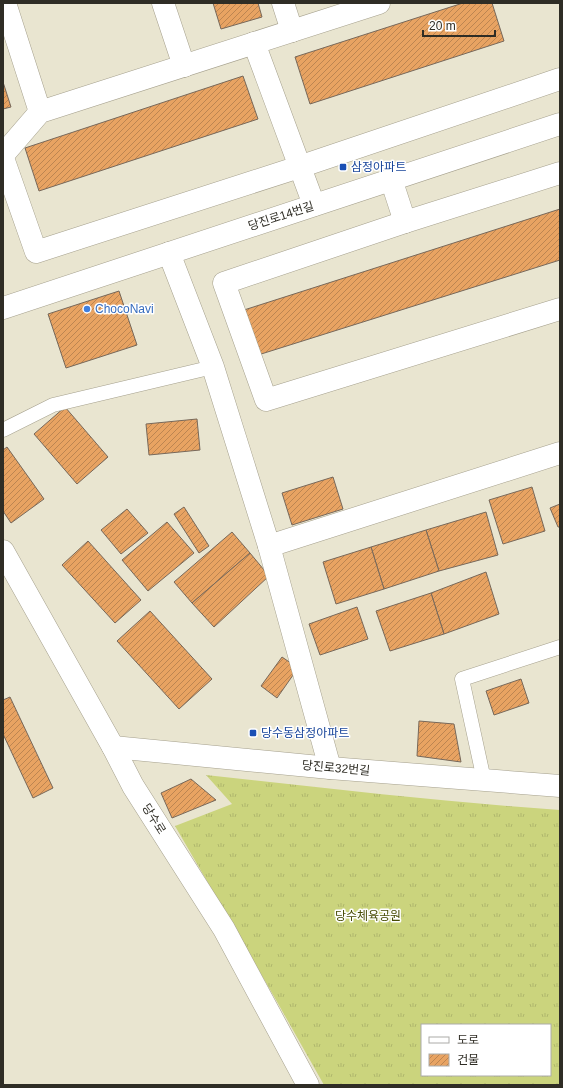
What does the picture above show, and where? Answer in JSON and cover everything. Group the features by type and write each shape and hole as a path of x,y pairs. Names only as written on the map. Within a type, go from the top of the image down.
{"street":[{"path":"5,3 40,112"},
{"path":"163,3 184,66"},
{"path":"283,3 292,31"},
{"path":"379,3 40,112 3,156 36,252 299,167 560,79"},
{"path":"254,43 314,205"},
{"name":"당진로14번길","path":"3,308 560,124"},
{"path":"560,173 405,222 224,283 266,400 560,309"},
{"path":"391,179 405,222"},
{"path":"169,253 213,367 268,546 330,768"},
{"path":"268,546 560,453"},
{"name":"당수로","path":"3,551 113,747 133,786 224,929 308,1085"},
{"name":"당진로32번길","path":"113,747 330,768 560,786"}],"lane":[{"path":"3,430 53,406 213,367"},
{"path":"484,780 462,679 560,647"}],"green space":[{"name":"당수체육공원","path":"206,775 427,799 560,810 560,1085 324,1085 175,826 232,804"}],"building":[{"path":"213,3 258,3 262,17 221,29"},
{"path":"463,3 492,3 504,41 310,104 295,57"},
{"path":"243,76 258,119 39,191 25,148"},
{"path":"3,82 11,107 3,109"},
{"path":"560,209 560,260 258,355 244,310"},
{"path":"119,291 137,345 66,368 48,314"},
{"path":"65,407 108,457 77,484 34,434"},
{"path":"197,419 200,450 149,455 146,424"},
{"path":"7,447 44,499 11,523 3,511 3,450"},
{"path":"333,477 343,509 292,525 282,493"},
{"path":"532,487 545,531 503,544 489,500"},
{"path":"560,504 560,527 558,527 550,508"},
{"path":"184,507 209,546 199,553 174,514"},
{"path":"127,509 148,533 121,554 101,530"},
{"path":"486,512 498,555 439,571 426,530"},
{"path":"167,522 194,553 148,591 122,560"},
{"path":"426,530 439,571 384,589 371,547"},
{"path":"232,532 250,553 192,603 174,582"},
{"path":"88,541 141,600 115,623 62,565"},
{"path":"371,547 384,589 336,604 323,562"},
{"path":"250,553 269,576 214,627 192,603"},
{"path":"486,572 499,614 444,634 431,593"},
{"path":"431,593 444,634 390,651 376,611"},
{"path":"357,607 368,639 320,655 309,624"},
{"path":"150,611 212,679 179,709 117,641"},
{"path":"282,657 298,668 277,698 261,686"},
{"path":"521,679 529,703 494,715 486,691"},
{"path":"10,697 53,788 33,798 3,734 3,700"},
{"path":"419,721 454,724 461,762 417,756"},
{"path":"191,779 216,800 172,818 161,793"}],"place":[{"name":"삼정아파트","path":"343,167"},
{"name":"ChocoNavi","path":"87,309"},
{"name":"당수동삼정아파트","path":"253,733"}]}
